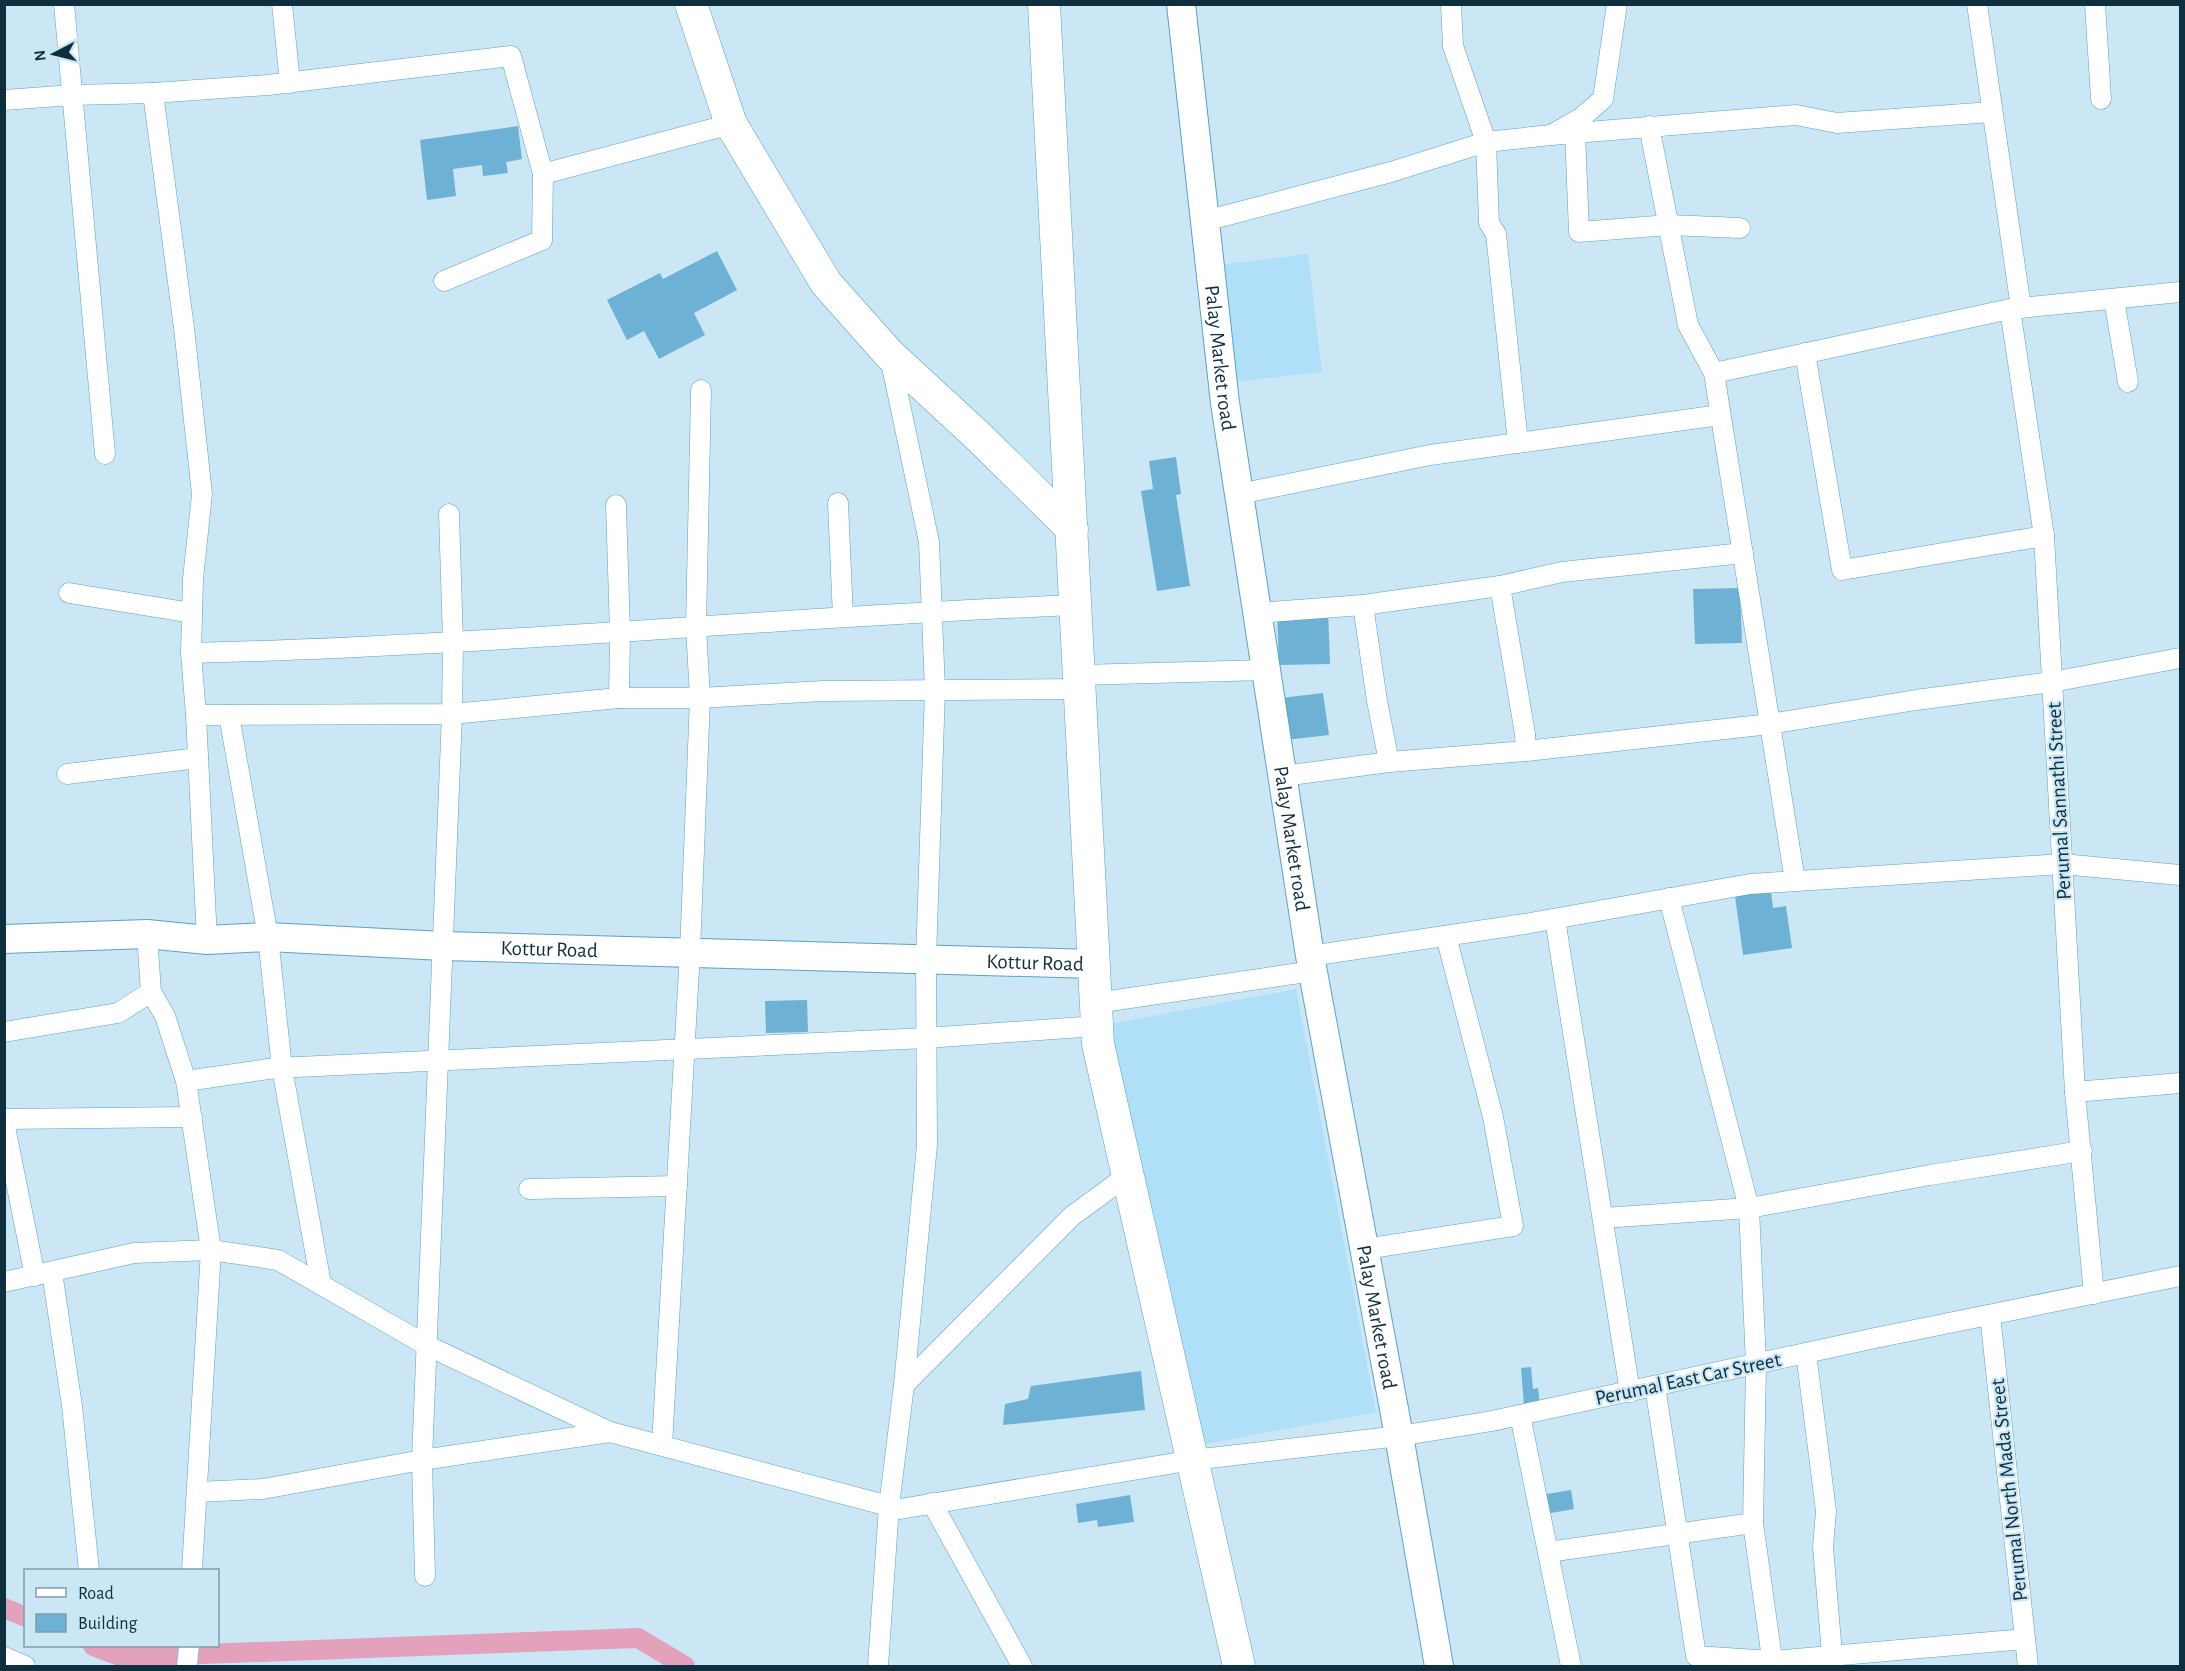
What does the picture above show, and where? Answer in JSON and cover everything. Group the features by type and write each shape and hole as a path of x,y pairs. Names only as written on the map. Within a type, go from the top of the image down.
{"main road":[{"path":"691,4 731,124 826,284 889,354 979,436 1072,529"},
{"path":"1044,4 1098,1044 1239,1666"}],"street":[{"path":"64,4 105,454"},
{"path":"282,4 290,83"},
{"name":"Palay Market road","path":"1181,4 1226,404 1311,963 1365,1249 1439,1666"},
{"path":"1452,4 1453,46 1486,142 1489,223 1496,234 1518,443"},
{"path":"1551,135 1581,118 1603,99 1617,4"},
{"name":"Perumal Sannathi Street","path":"1977,4 2044,536 2075,1092 2094,1294"},
{"path":"2095,4 2101,99"},
{"path":"4,100 72,94 153,93 290,83 511,56 543,174 542,240 444,281"},
{"path":"153,93 184,328 202,494 193,579 190,653 196,715 207,940"},
{"path":"1205,221 1391,172 1486,142 1575,132 1796,114 1838,123 1992,112"},
{"path":"543,174 731,124"},
{"path":"1649,126 1688,324 1714,373 1796,881"},
{"path":"1575,132 1580,232 1669,225 1740,228"},
{"path":"1714,373 2016,309 2181,292"},
{"path":"2114,299 2128,382"},
{"path":"1805,353 1842,570 2044,536"},
{"path":"878,1666 889,1506 904,1385 927,1145 926,959 935,690 929,542 889,354"},
{"path":"662,1445 690,952 700,698 696,627 701,390"},
{"path":"1239,494 1430,455 1720,415"},
{"path":"838,503 843,617"},
{"path":"616,505 620,632 619,698"},
{"path":"425,1576 422,1460 452,714 453,641 449,514"},
{"path":"1257,613 1363,606 1500,586 1562,572 1743,554"},
{"path":"1500,586 1526,751"},
{"path":"69,593 192,613"},
{"path":"190,653 620,632 931,611 1076,605"},
{"path":"1363,606 1377,701 1389,762"},
{"path":"1283,776 1389,762 1526,751 1770,724 1916,700 2052,682 2181,658"},
{"path":"196,715 452,714 619,698 700,698 823,691 935,690 1266,670"},
{"path":"229,715 268,937 282,1068 321,1284"},
{"path":"68,774 198,758"},
{"path":"186,1081 282,1068 926,1038 1097,1015 1311,963 1446,936 1750,884 2062,864 2181,875"},
{"path":"1669,898 1749,1209 1756,1364 1753,1523 1772,1664"},
{"path":"1555,919 1630,1392"},
{"path":"147,934 151,992 165,1016 186,1081 212,1250 192,1569"},
{"name":"Kottur Road","path":"4,939 147,934 207,940 268,937 443,946 1094,964"},
{"path":"1365,1249 1514,1226 1493,1117 1446,936"},
{"path":"4,1032 118,1013 151,992"},
{"path":"2075,1092 2181,1083"},
{"path":"89,1569 72,1406 43,1274 4,1120 192,1117"},
{"path":"1603,1218 1749,1209 1930,1174 2082,1150"},
{"path":"904,1385 1072,1216 1128,1175"},
{"path":"529,1189 677,1186"},
{"path":"4,1282 134,1253 212,1250 278,1260 426,1345 610,1432"},
{"name":"Perumal East Car Street","path":"610,1432 900,1509 1192,1460 1399,1436 1520,1416 1990,1314 2180,1279"},
{"name":"Perumal North Mada Street","path":"1990,1314 2028,1666"},
{"path":"1806,1353 1826,1511 1823,1547 1832,1662"},
{"path":"1655,1386 1696,1656 1772,1664 1832,1662 2025,1639"},
{"path":"1520,1416 1571,1666"},
{"path":"197,1492 263,1489 422,1460 610,1432"},
{"path":"932,1503 1022,1666"},
{"path":"1548,1552 1753,1523"},
{"path":"187,1666 189,1647"},
{"path":"4,1657 25,1666"}],"shaded area":[{"path":"1308,254 1322,372 1233,382 1220,265"},
{"path":"1296,989 1376,1412 1190,1447 1110,1024"}],"building":[{"path":"518,126 522,159 506,162 508,173 483,176 482,165 453,169 456,196 427,200 420,140"},
{"path":"717,251 737,290 694,313 705,335 659,359 644,331 627,340 607,300 660,273 663,279"},
{"path":"1176,457 1181,494 1176,495 1190,586 1157,591 1141,491 1153,489 1149,461"},
{"path":"1740,588 1742,643 1695,644 1693,589"},
{"path":"1328,610 1330,664 1279,665 1277,612"},
{"path":"1323,693 1329,735 1286,740 1281,698"},
{"path":"1771,891 1773,908 1786,906 1792,948 1743,955 1735,896"},
{"path":"807,1000 808,1032 766,1033 765,1001"},
{"path":"1531,1367 1533,1389 1538,1388 1540,1405 1524,1406 1521,1368"},
{"path":"1141,1371 1145,1410 1003,1425 1005,1404 1028,1399 1031,1386"},
{"path":"1571,1490 1574,1509 1545,1514 1541,1495"},
{"path":"1130,1495 1134,1522 1098,1527 1097,1520 1078,1523 1076,1504"}],"waterway":[{"path":"4,1608 24,1616"},
{"path":"96,1647 122,1657 638,1638 685,1666"}]}
